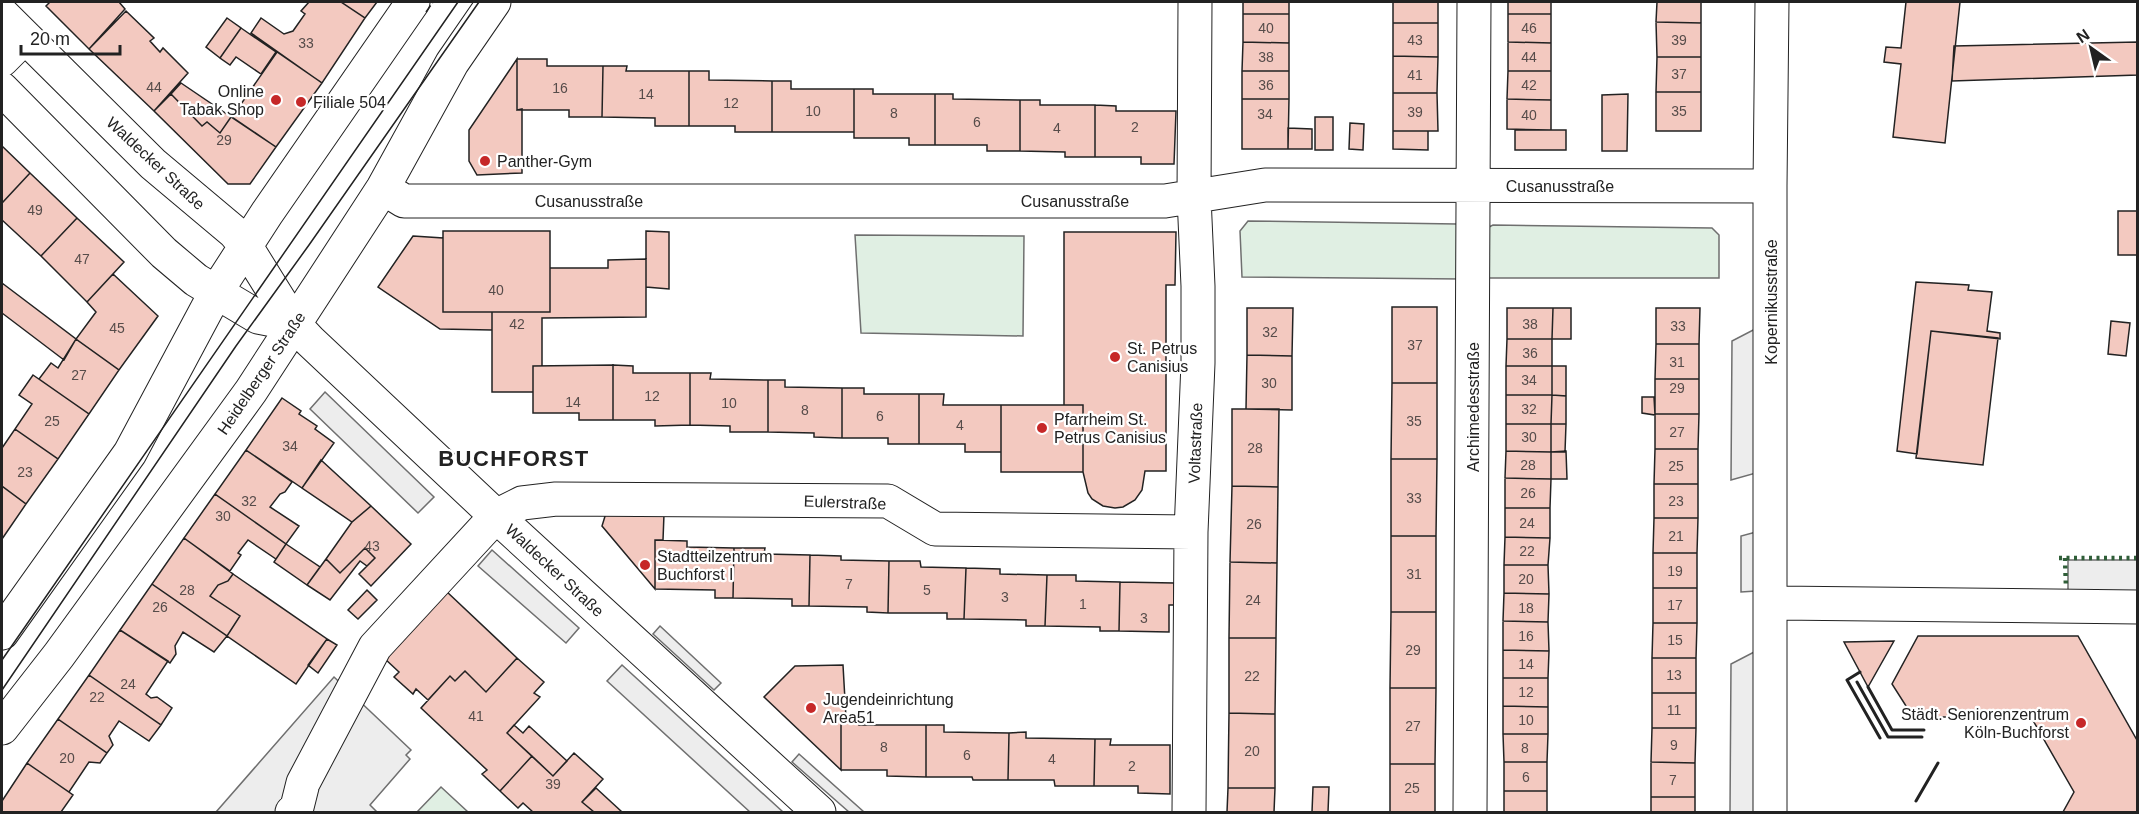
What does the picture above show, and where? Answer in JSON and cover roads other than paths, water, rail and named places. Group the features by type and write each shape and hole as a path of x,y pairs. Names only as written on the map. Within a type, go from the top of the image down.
{"street":[{"path":"2,633 130,453 216,292 245,245 413,2"},
{"name":"Heidelberger Straße","path":"2,728 237,410 383,188 452,63 494,2"},
{"name":"Voltastraße","path":"1189,813 1191,532 1198,363 1194,196 1195,2"},
{"name":"Archimedesstraße","path":"1470,813 1474,2"},
{"name":"Kopernikusstraße","path":"1770,813 1772,2"},
{"name":"Waldecker Straße","path":"2,15 153,164 234,232 245,245 294,324 319,349 496,516 819,813"},
{"path":"2,60 25,37"},
{"path":"2,89 164,253 196,280 258,317 294,324"},
{"name":"Cusanusstraße","path":"383,188 404,201 1165,201 1265,185 1770,186"},
{"name":"Eulerstraße","path":"496,516 522,503 556,499 888,501 935,529 1191,532"},
{"path":"292,813 297,807 303,783 375,647 496,516"},
{"path":"1771,603 2138,607"}],"tram line":[{"path":"2,660 458,2"},
{"path":"2,690 236,346 479,2"}],"place":[{"name":"Online Tabak Shop","path":"276,100"},
{"name":"Filiale 504","path":"301,102"},
{"name":"Panther-Gym","path":"485,161"},
{"name":"St. Petrus Canisius","path":"1115,357"},
{"name":"Pfarrheim St. Petrus Canisius","path":"1042,428"},
{"name":"Stadtteilzentrum Buchforst I","path":"645,565"},
{"name":"Jugendeinrichtung Area51","path":"811,708"},
{"name":"Städt. Seniorenzentrum Köln-Buchforst","path":"2081,723"}],"district":[{"name":"BUCHFORST","path":"514,458"}]}
